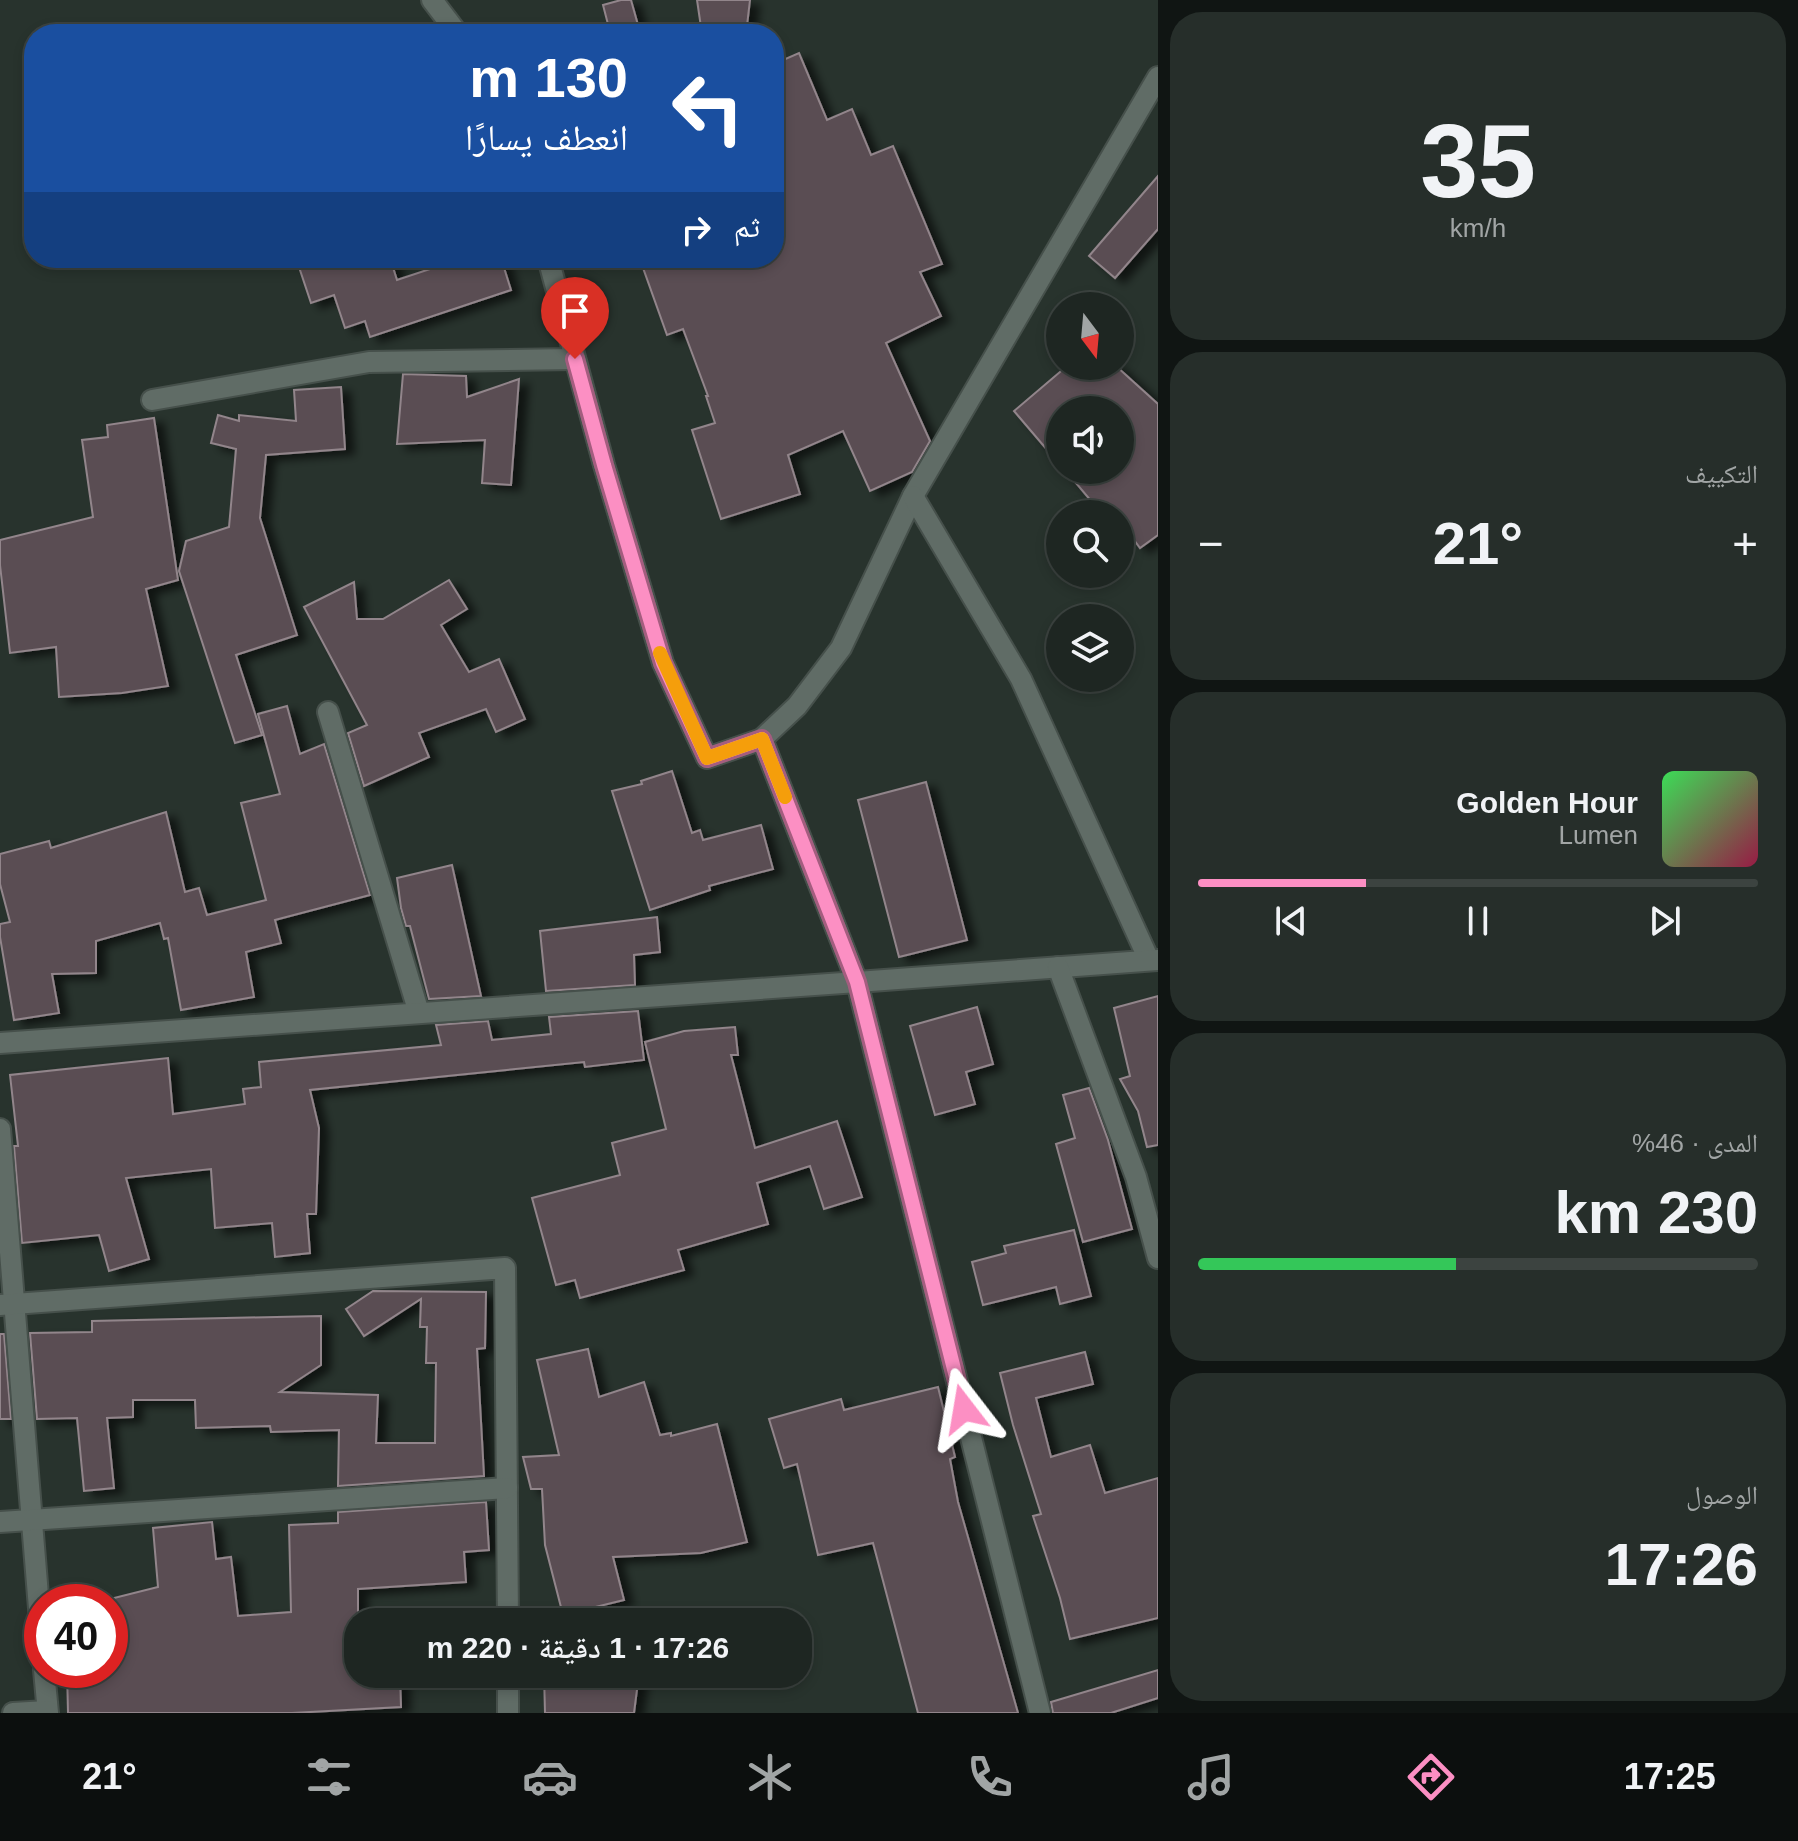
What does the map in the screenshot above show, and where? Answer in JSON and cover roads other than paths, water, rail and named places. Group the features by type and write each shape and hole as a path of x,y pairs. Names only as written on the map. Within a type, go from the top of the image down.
{"street":[{"path":"432,0 450,24"},
{"path":"551,268 604,465 663,663 707,758 762,739 797,706 841,648 913,496 1158,77"},
{"path":"152,400 369,362 575,359"},
{"path":"0,1043 1153,960 1021,679 913,496"},
{"path":"328,712 419,1013"},
{"path":"762,739 857,982 1040,1713"},
{"path":"1058,967 1136,1177 1158,1258"},
{"path":"0,1129 7,1305 37,1584"},
{"path":"7,1305 505,1268 508,1608"},
{"path":"0,1522 507,1488"},
{"path":"13,1713 48,1712 46,1688"},
{"path":"508,1688 508,1713"}]}
